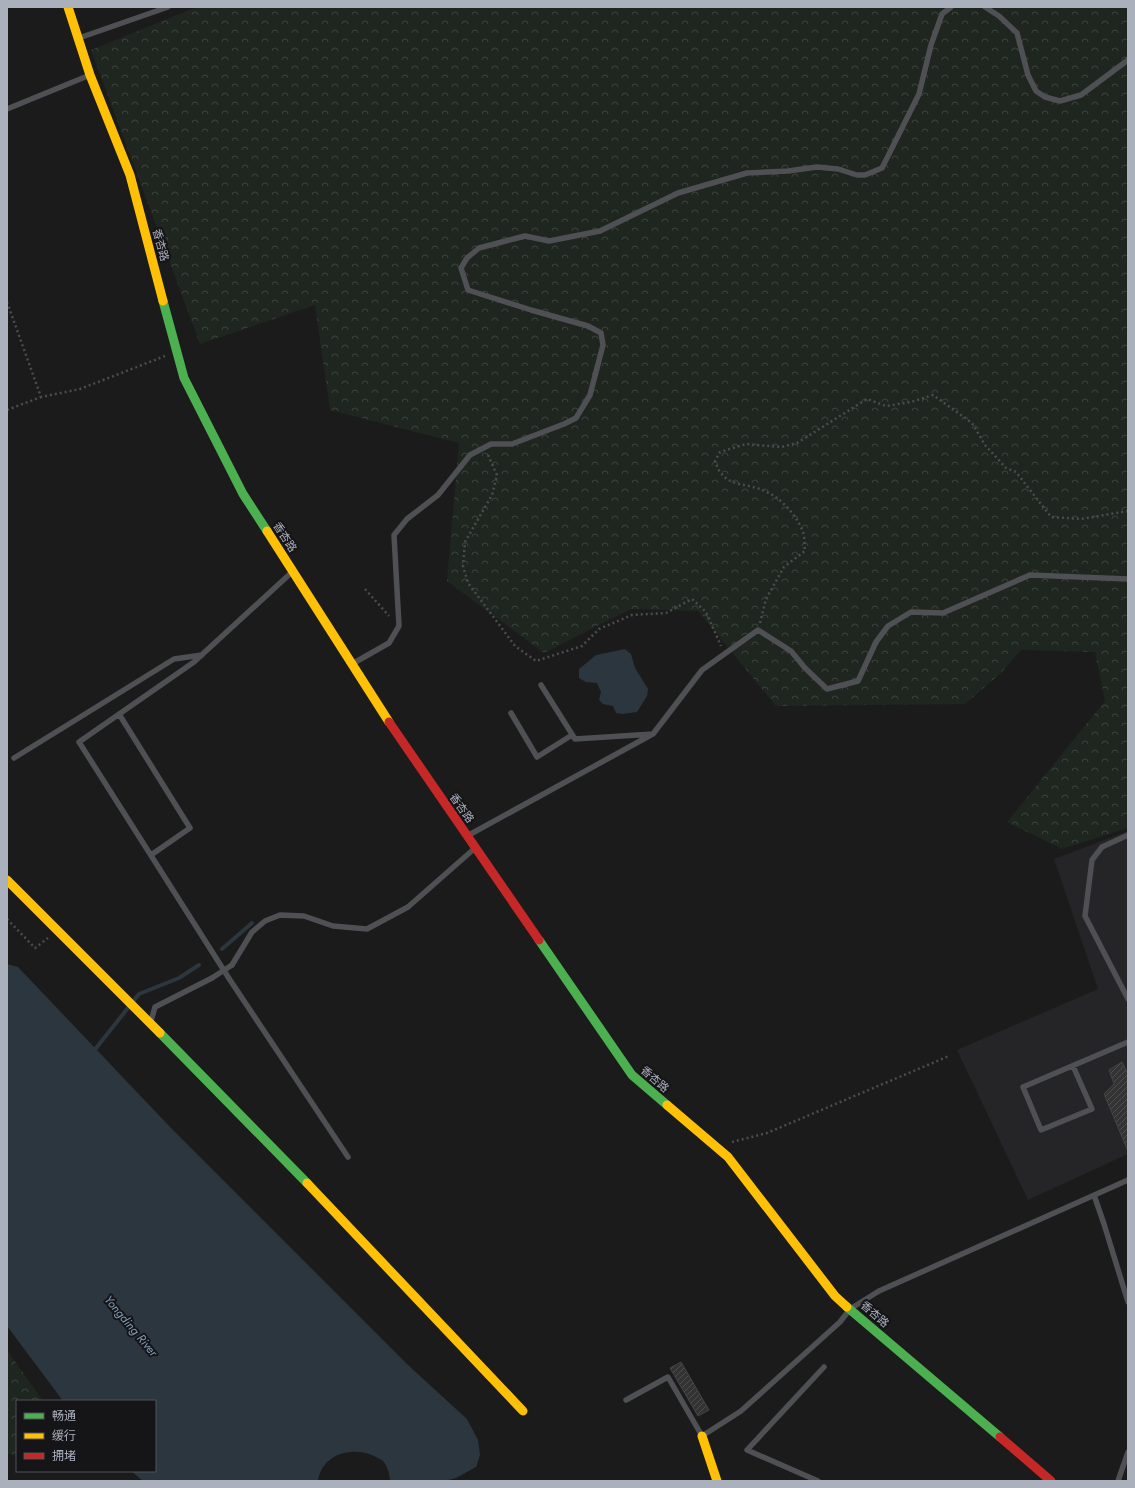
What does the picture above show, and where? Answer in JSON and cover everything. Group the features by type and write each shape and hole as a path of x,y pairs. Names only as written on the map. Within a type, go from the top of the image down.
{"street":[{"name":"香杏路","path":"68,7 90,75 130,176 184,378 243,494 398,736 632,1075 728,1157 835,1296 1047,1480"},
{"path":"7,880 138,1010 426,1308 523,1411"},
{"path":"702,1436 717,1481"}],"lane":[{"path":"78,38 168,7"},
{"path":"352,664 388,643 400,626 394,536 408,519 438,495 470,455 491,444 512,444 576,418 590,395 604,345 601,333 588,326 468,290 461,268 467,258 479,248 525,236 549,241 600,231 678,193 747,173 788,171 817,167 838,169 856,176 865,175 882,168 919,94 931,45 942,14 952,7"},
{"path":"985,7 999,16 1017,33 1028,75 1036,91 1045,97 1060,101 1081,95 1128,60"},
{"path":"7,109 90,75"},
{"path":"292,572 194,662 79,742 230,980 348,1157"},
{"path":"467,836 653,734 702,670 758,630 791,651 805,668 827,689 858,681 876,642 888,626 910,612 943,613 1030,574 1128,579"},
{"path":"14,758 174,659 202,655"},
{"path":"541,686 575,739 653,734"},
{"path":"511,713 537,757 572,736"},
{"path":"119,714 190,828 151,855"},
{"path":"1128,836 1102,847 1092,860 1085,916 1128,998"},
{"path":"150,1023 155,1007 212,978 232,965 252,932 265,921 280,915 304,916 333,926 368,928 408,907 475,848"},
{"path":"1073,1066 1092,1109 1041,1130 1023,1087 1128,1042"},
{"path":"626,1400 668,1378 702,1436 741,1410 840,1322 850,1308 879,1291 1128,1180"},
{"path":"1094,1195 1128,1302"},
{"path":"818,1481 746,1450 824,1366"},
{"path":"1118,1481 1128,1452"}],"path":[{"path":"7,302 41,397"},
{"path":"7,410 41,397 80,389 177,351"},
{"path":"758,630 766,599 784,567 805,551 803,533 788,506 767,491 729,482 718,470 715,461 720,452 746,444 781,447 797,443 867,399 886,406 911,402 933,395 972,423 985,445 1006,468 1016,472 1051,517 1081,519 1128,511"},
{"path":"485,447 497,475 492,495 465,542 463,566 468,583 515,646 536,661 582,646 599,629 632,616 666,613 692,599 706,612 725,654"},
{"path":"365,589 400,626"},
{"path":"7,919 35,948 57,930"},
{"path":"716,1147 767,1132 949,1056"}],"shaded area":[{"path":"1128,831 1128,1154 1028,1200 957,1050 1098,989 1054,859"}],"green space":[{"path":"197,7 1128,7 1128,828 1062,849 1007,822 1105,701 1095,652 1021,650 1001,673 965,704 776,706 698,611 631,609 544,653 447,581 459,443 330,410 315,305 200,344 91,50"},
{"path":"7,1350 42,1400 16,1400 16,1456 7,1453"}],"water":[{"path":"625,649 631,654 635,668 648,689 647,696 637,712 623,714 616,713 613,706 603,704 599,700 601,692 597,683 586,682 579,678 579,669 596,655"},
{"name":"Yongding River","path":"7,964 18,967 171,1128 408,1365 467,1419 478,1440 480,1455 476,1467 456,1478 444,1481 390,1481 388,1470 383,1461 365,1453 348,1452 339,1455 325,1464 318,1481 143,1481 132,1472 156,1472 156,1400 62,1400 7,1326"}],"building":[{"path":"1122,1062 1128,1074 1128,1151 1104,1094 1114,1084 1109,1070"},
{"path":"681,1362 709,1410 698,1416 670,1368"}],"waterway":[{"path":"222,949 252,923"},
{"path":"93,1052 139,994 179,978 199,965"}],"traffic: fast":[{"path":"163,301 184,378 243,494 267,531"},
{"path":"539,940 632,1075 667,1105"},
{"path":"160,1033 307,1183"},
{"path":"847,1307 1000,1437"}],"traffic: slow":[{"path":"68,7 90,75 130,175 163,301"},
{"path":"267,531 389,722"},
{"path":"7,880 160,1033"},
{"path":"667,1105 728,1157 835,1296 847,1307"},
{"path":"307,1183 523,1411"},
{"path":"702,1436 717,1481"}],"traffic: jam":[{"path":"389,722 539,940"},
{"path":"1000,1437 1051,1481"}]}
